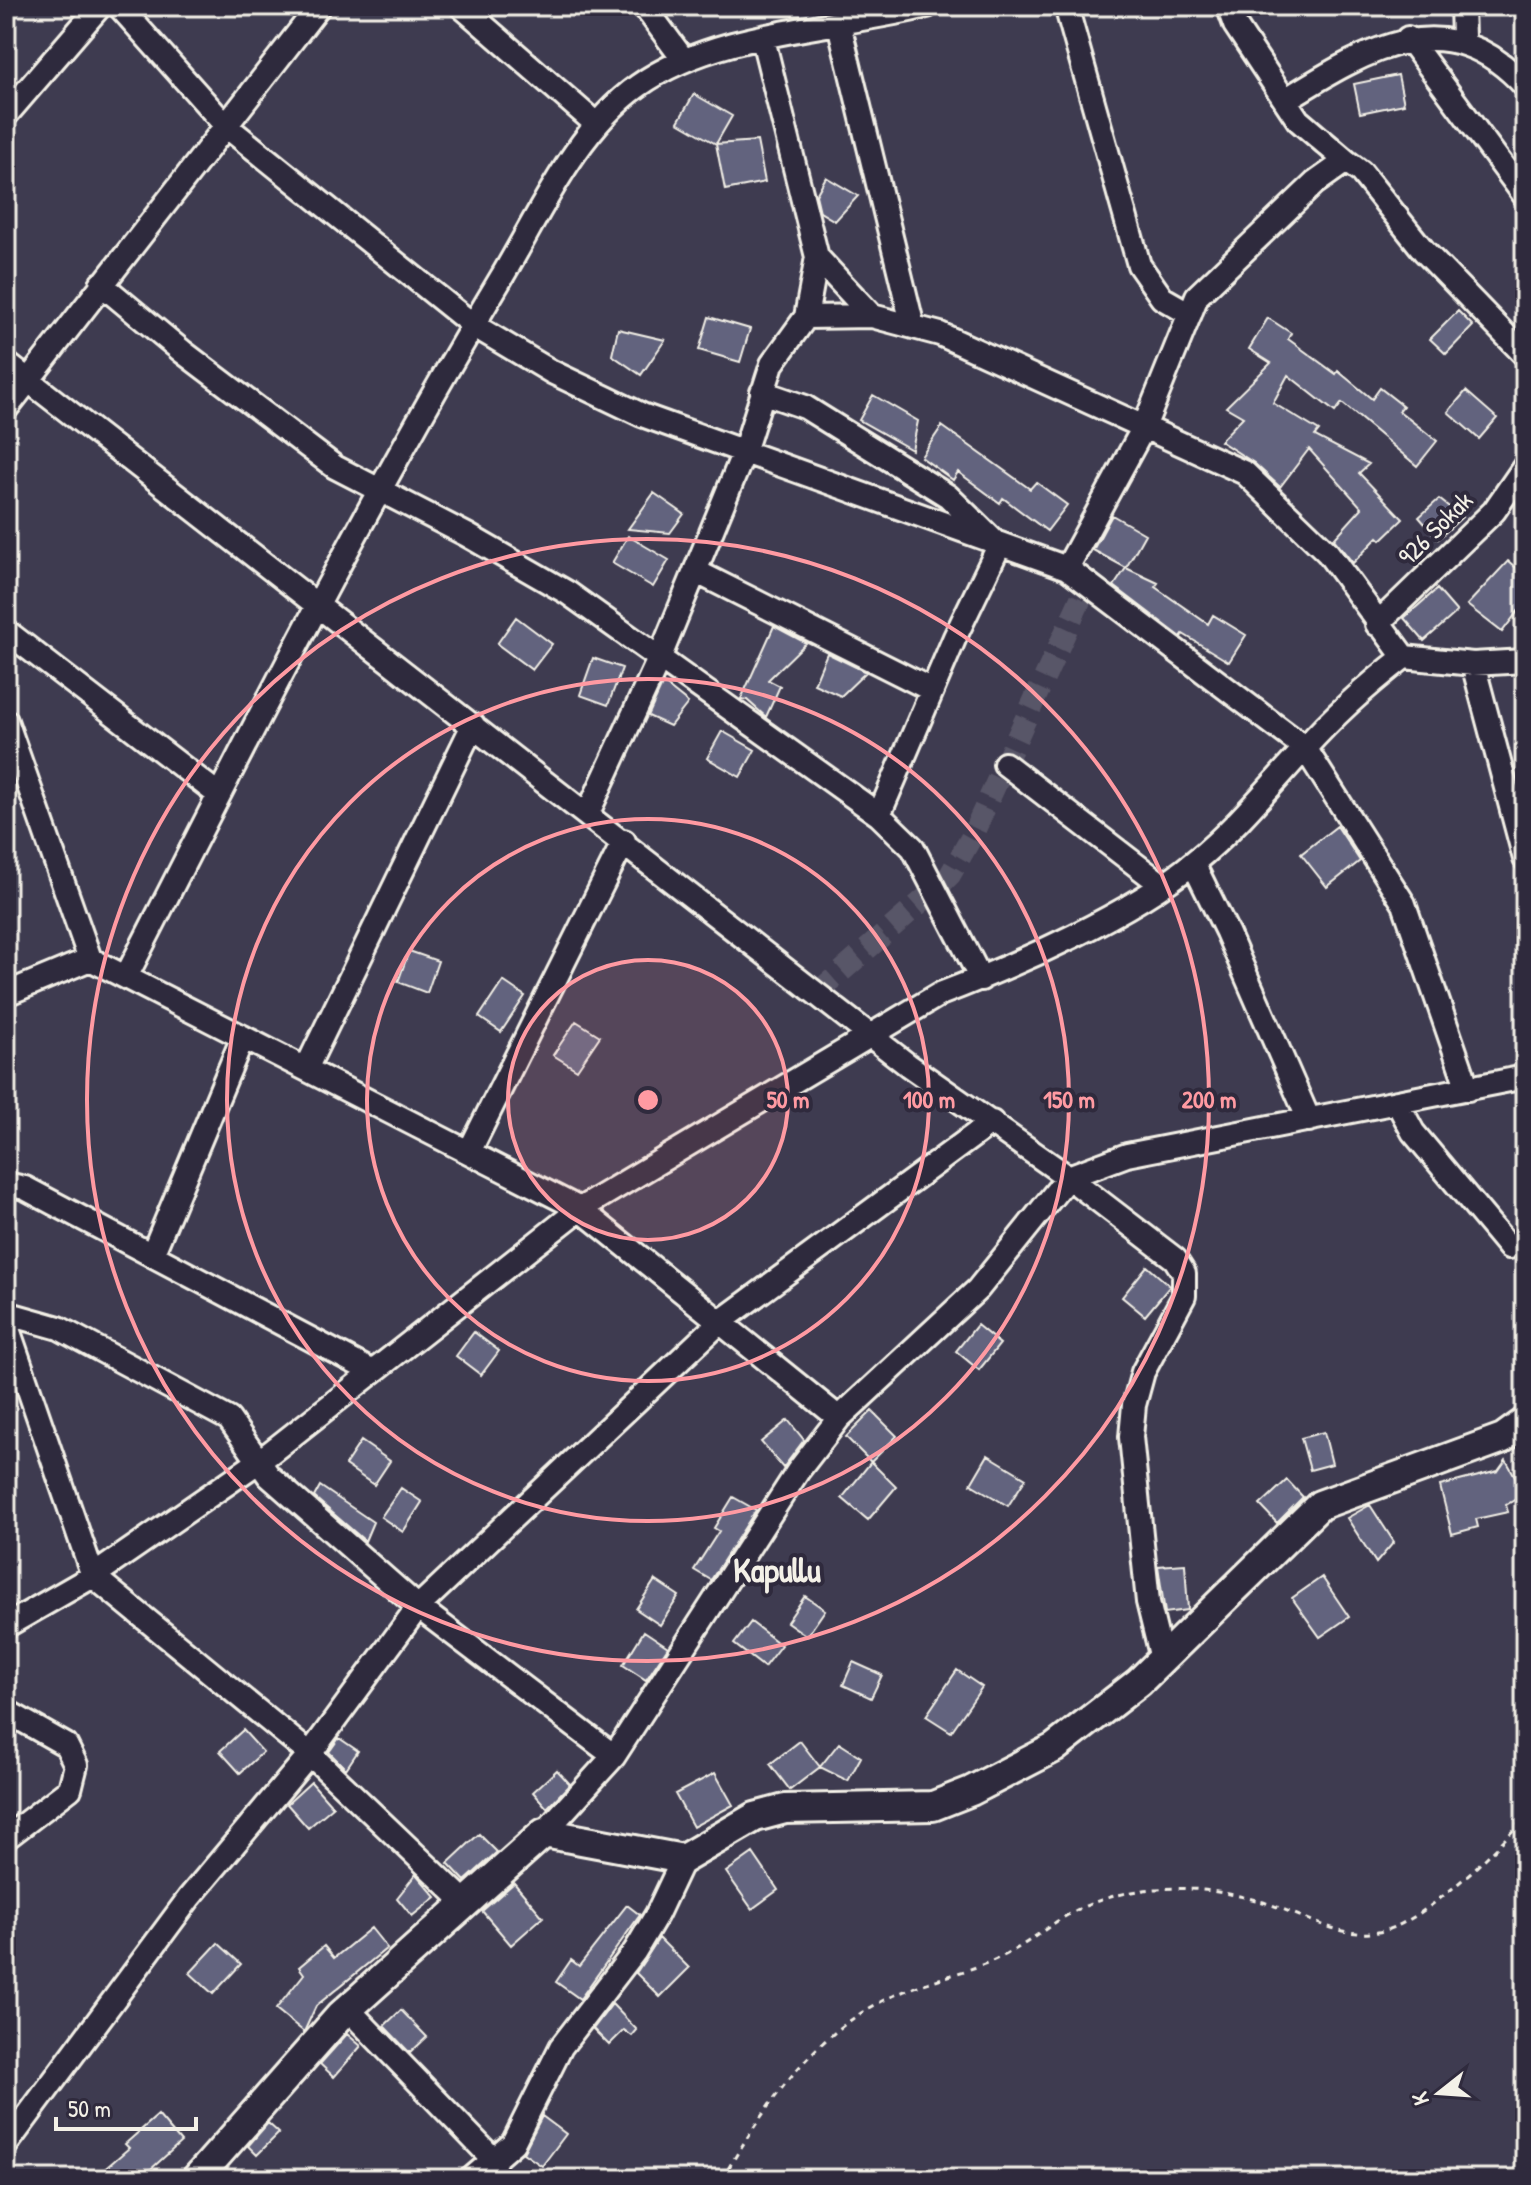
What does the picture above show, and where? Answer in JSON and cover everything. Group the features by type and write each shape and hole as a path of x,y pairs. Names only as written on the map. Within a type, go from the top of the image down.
{"street":[{"path":"6,115 100,6"},
{"path":"119,6 226,126 473,325 552,372 642,415 1067,568 1305,748 1404,904 1468,1089"},
{"path":"6,409 319,6"},
{"path":"461,6 595,123"},
{"path":"644,6 683,59"},
{"path":"126,977 317,604 379,490 473,325 595,123 638,86 683,59 894,10 927,6"},
{"path":"1066,6 1139,265 1162,298 1190,314"},
{"path":"1228,6 1235,25 1298,120 1361,172 1424,251 1525,355"},
{"path":"1462,6 1463,37"},
{"path":"839,24 913,327"},
{"path":"1285,100 1361,53 1408,38 1463,37 1510,67 1525,86"},
{"path":"1408,38 1525,196"},
{"path":"588,813 659,659 744,452 772,364 806,317 817,257 763,39"},
{"path":"1067,568 1144,427 1197,296 1315,183 1346,161"},
{"path":"817,257 872,316"},
{"path":"101,284 183,352 335,467 568,593 879,815 913,848 981,979"},
{"path":"806,317 872,316 940,334 1245,473 1328,553 1404,657"},
{"path":"6,363 870,1035 1068,1177 1175,1259 1186,1281 1181,1303 1143,1372 1131,1421 1136,1511 1148,1602 1162,1659"},
{"path":"762,392 805,407 948,496 999,546"},
{"name":"926 Sokak","path":"1377,624 1494,511 1525,466"},
{"path":"879,815 932,690 999,546"},
{"path":"695,571 932,690"},
{"path":"6,631 219,795"},
{"path":"6,1626 93,1576 261,1460 580,1209 940,994 981,979 1117,912 1193,863 1255,806 1351,699 1404,657 1473,664 1525,661"},
{"path":"1473,664 1525,859"},
{"path":"6,721 90,959 580,1209 839,1418"},
{"path":"306,1069 473,725"},
{"path":"1005,764 1161,884"},
{"path":"469,1152 624,841"},
{"path":"1193,863 1227,932 1309,1120"},
{"path":"6,994 90,959"},
{"path":"152,1255 243,1037"},
{"path":"196,2179 348,2009 544,1833 614,1756 798,1471 839,1418 978,1289 1068,1177 1127,1155 1525,1077"},
{"path":"1397,1102 1413,1132 1509,1247"},
{"path":"6,2145 189,1898 310,1754 418,1607 720,1322 992,1122"},
{"path":"6,1184 25,1188 373,1372"},
{"path":"6,1313 59,1328 229,1419 261,1460 269,1476 418,1607 614,1756"},
{"path":"6,1323 15,1378 93,1576 310,1754 466,1903"},
{"path":"471,2179 495,2161 520,2132 561,2047 642,1939 683,1859 755,1817 785,1809 933,1806 971,1791 1054,1748 1162,1659 1320,1505 1503,1438 1525,1422"},
{"path":"6,1711 66,1745 74,1758 76,1774 64,1795 6,1838"},
{"path":"544,1833 683,1859"},
{"path":"348,2009 495,2161"}],"path":[{"path":"722,2179 783,2083 843,2028 891,1996 1000,1957 1089,1905 1148,1889 1195,1889 1257,1900 1349,1932 1380,1932 1409,1919 1478,1868 1525,1818"}],"building":[{"path":"1398,75 1404,104 1360,113 1354,84"},
{"path":"694,94 732,116 716,144 678,122"},
{"path":"757,141 765,182 725,190 716,144"},
{"path":"826,177 858,196 835,221 820,212 816,195"},
{"path":"1458,311 1473,326 1446,354 1430,339"},
{"path":"709,317 750,329 740,362 699,350"},
{"path":"1268,318 1291,333 1288,339 1336,374 1338,371 1372,399 1380,388 1403,406 1399,411 1437,441 1417,466 1342,403 1335,412 1288,375 1273,403 1319,431 1315,436 1369,464 1359,473 1403,519 1381,540 1378,537 1353,563 1334,539 1362,508 1309,449 1280,487 1254,463 1220,441 1243,417 1226,407 1271,363 1249,349"},
{"path":"618,329 665,340 641,375 612,355"},
{"path":"1466,391 1497,418 1479,439 1448,412"},
{"path":"873,395 918,421 912,450 859,420"},
{"path":"942,426 1030,489 1036,482 1067,505 1047,531 1003,498 1000,503 958,472 953,480 921,457"},
{"path":"654,493 684,514 670,533 628,529"},
{"path":"1439,499 1462,517 1438,539 1419,517"},
{"path":"1112,515 1145,534 1126,568 1093,550"},
{"path":"628,536 669,560 653,587 612,563"},
{"path":"1508,561 1525,575 1525,602 1502,632 1467,605"},
{"path":"1126,568 1158,583 1155,587 1208,624 1213,615 1246,635 1229,662 1183,634 1181,637 1114,586"},
{"path":"1437,589 1457,612 1424,641 1404,618"},
{"path":"516,617 552,644 532,670 497,644"},
{"path":"774,626 806,643 768,680 780,686 766,717 747,700 741,699"},
{"path":"827,653 866,672 841,696 814,684"},
{"path":"593,658 622,668 608,705 580,695"},
{"path":"663,683 688,703 670,726 648,716"},
{"path":"722,731 755,750 740,777 707,758"},
{"path":"1337,826 1360,861 1327,887 1301,854"},
{"path":"409,951 438,961 427,993 398,982"},
{"path":"503,981 525,996 501,1032 479,1017"},
{"path":"576,1021 600,1036 577,1070 553,1055"},
{"path":"1147,1266 1170,1286 1145,1316 1122,1297"},
{"path":"977,1325 1000,1344 979,1370 956,1351"},
{"path":"474,1332 499,1351 481,1375 456,1356"},
{"path":"872,1411 897,1436 871,1462 846,1437"},
{"path":"788,1420 804,1440 783,1468 761,1442"},
{"path":"1324,1432 1332,1464 1310,1470 1301,1438"},
{"path":"361,1441 390,1461 374,1485 345,1465"},
{"path":"988,1455 1026,1478 1008,1506 971,1484"},
{"path":"1506,1460 1525,1494 1506,1505 1508,1512 1476,1519 1478,1527 1452,1534 1440,1486 1498,1471"},
{"path":"871,1462 896,1487 868,1520 842,1498"},
{"path":"1287,1480 1303,1497 1277,1523 1260,1505"},
{"path":"320,1486 373,1522 365,1541 314,1497"},
{"path":"401,1488 422,1502 403,1532 381,1517"},
{"path":"733,1497 756,1510 711,1580 694,1570 719,1531 714,1528"},
{"path":"1370,1505 1394,1542 1376,1563 1347,1518"},
{"path":"1185,1564 1188,1610 1165,1613 1158,1566"},
{"path":"1322,1577 1349,1617 1320,1637 1292,1598"},
{"path":"655,1580 679,1596 660,1625 636,1609"},
{"path":"805,1596 825,1610 807,1636 787,1622"},
{"path":"751,1622 781,1645 764,1667 734,1644"},
{"path":"644,1631 668,1647 646,1680 623,1665"},
{"path":"853,1662 882,1675 871,1698 843,1685"},
{"path":"957,1670 982,1687 951,1732 926,1716"},
{"path":"243,1730 263,1752 240,1773 220,1751"},
{"path":"339,1738 358,1751 346,1769 329,1752"},
{"path":"800,1741 820,1767 790,1790 770,1764"},
{"path":"839,1743 861,1757 848,1781 820,1767"},
{"path":"557,1770 570,1784 547,1808 533,1792"},
{"path":"715,1773 733,1805 693,1827 675,1794"},
{"path":"311,1782 333,1807 308,1828 287,1804"},
{"path":"479,1834 497,1852 465,1881 448,1863"},
{"path":"753,1853 778,1890 752,1909 726,1872"},
{"path":"416,1874 436,1897 412,1916 397,1898"},
{"path":"514,1883 543,1917 511,1945 482,1911"},
{"path":"627,1905 640,1915 580,1999 556,1982 571,1960 579,1966"},
{"path":"371,1928 387,1948 316,2006 304,2032 276,2009 304,1974 299,1967 324,1946 334,1958"},
{"path":"659,1938 689,1968 660,1997 636,1973"},
{"path":"218,1943 241,1964 213,1994 190,1973"},
{"path":"612,2004 637,2030 632,2036 624,2030 609,2045 593,2029"},
{"path":"401,2010 427,2037 410,2053 384,2026"},
{"path":"347,2034 361,2046 334,2077 320,2064"},
{"path":"158,2115 181,2142 140,2179 93,2179 129,2148 125,2144"},
{"path":"542,2116 566,2134 542,2166 523,2153"},
{"path":"268,2123 279,2133 257,2155 248,2146"}],"tunnel":[{"path":"817,993 950,875 971,838 1088,583"}],"district":[{"name":"Kapullu","path":"777,1570"}]}
